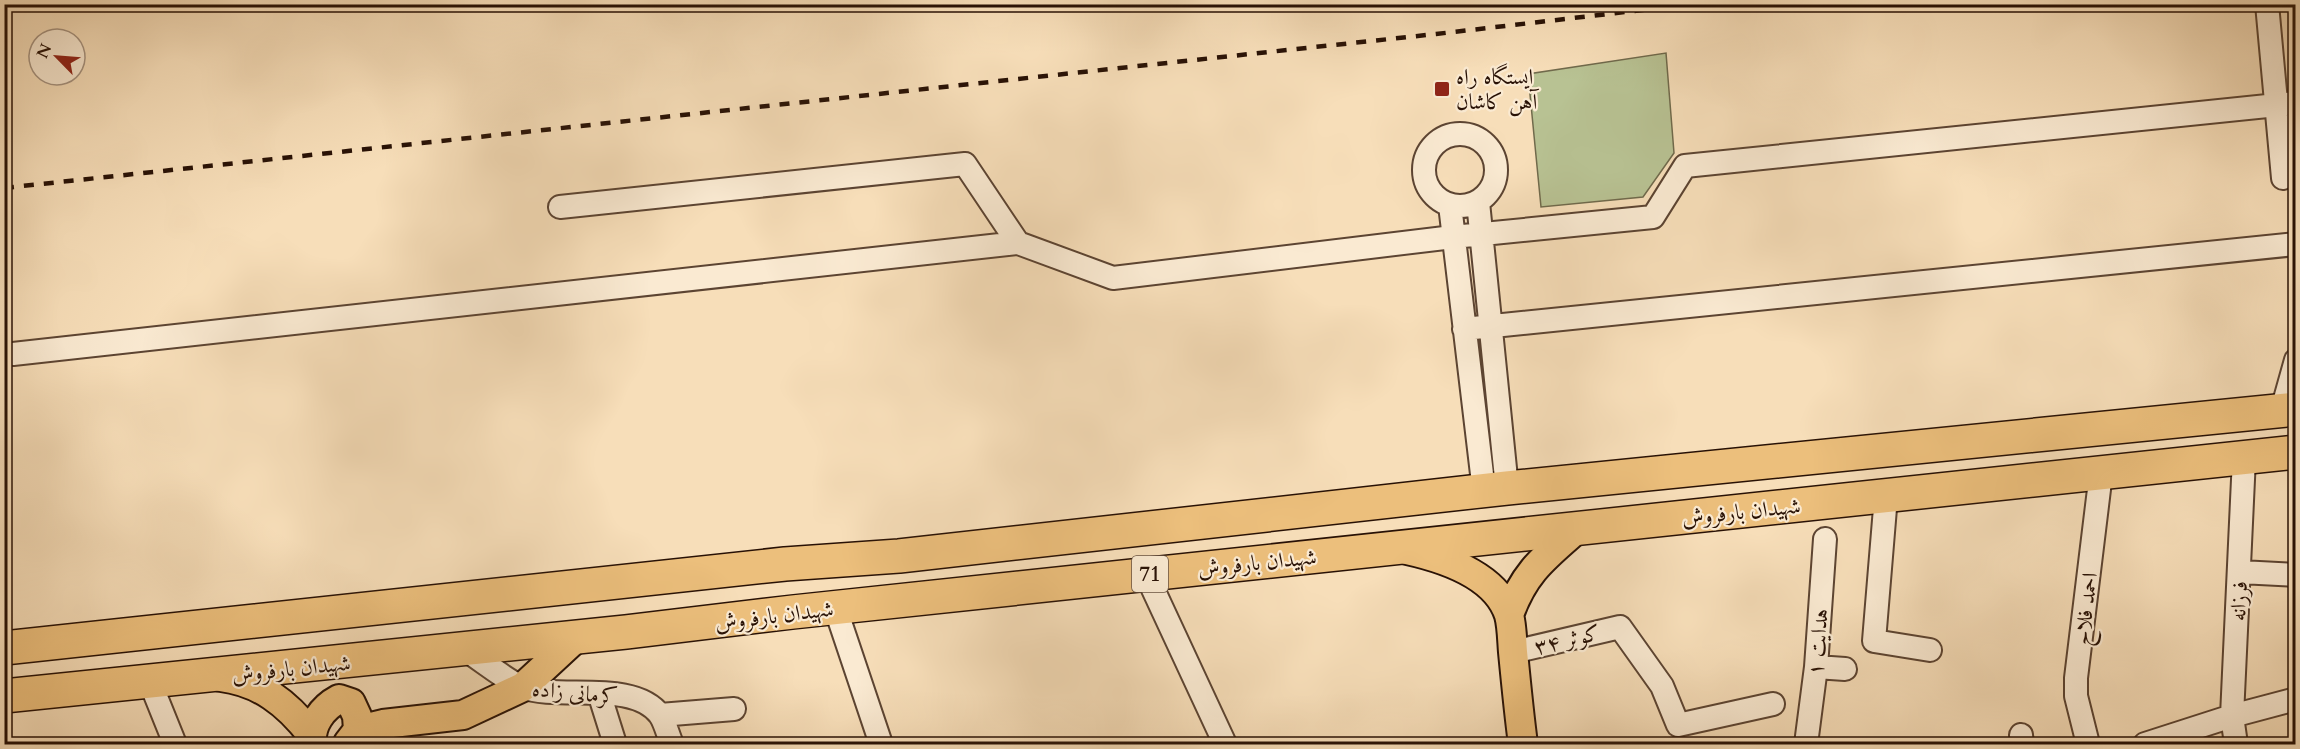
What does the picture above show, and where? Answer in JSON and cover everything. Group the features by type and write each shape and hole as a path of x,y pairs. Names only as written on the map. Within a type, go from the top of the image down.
{"highway":[{"name":"شهیدان بارفروش","path":"4,648 785,564 899,556 1496,490 2289,409"},
{"name":"شهیدان بارفروش","path":"4,696 213,676 900,600 2295,452"},
{"path":"899,556 890,565 887,578 891,591 900,600"},
{"path":"785,564 796,573 802,586 800,600 793,612"}],"main road":[{"path":"1509,615 1517,592 1526,578 1540,562 1578,528"},
{"path":"1394,548 1436,556 1460,566 1497,595 1509,615 1523,744"},
{"path":"352,737 383,724 463,715 523,687 577,637"},
{"path":"213,676 237,679 260,688 298,717 311,739"},
{"path":"311,739 318,718 328,705 339,699 351,703 357,716 352,737"}],"street":[{"path":"2267,4 2286,104 2283,178"},
{"path":"13,354 1018,243 1113,278 1453,237 1653,217 1685,166 2286,104"},
{"path":"1452,134 1475,136 1484,143 1496,162 1493,185 1478,202 1466,206 1450,205 1432,194 1426,183 1424,170 1426,158 1432,147 1441,139 1452,134"},
{"path":"560,207 965,164 1018,243"},
{"path":"1478,202 1491,326 1496,490"},
{"path":"1450,205 1464,329 1496,490"},
{"path":"1464,329 2295,244"},
{"path":"2289,409 2295,360"},
{"name":"فرزانه","path":"2236,744 2232,716 2244,458"},
{"name":"احمد فلاح","path":"2088,744 2076,696 2076,678 2100,473"},
{"path":"1886,496 1874,641 1930,650"},
{"name":"هدایت ۱","path":"1806,744 1816,667 1825,539"},
{"path":"2240,572 2295,575"},
{"path":"1146,574 1225,744"},
{"path":"835,608 881,744"},
{"name":"کوثر ۳۴","path":"1513,652 1620,627 1662,686 1678,725 1773,704"},
{"name":"کرمانی زاده","path":"464,649 523,687 555,692 614,694 643,701 660,715"},
{"path":"1816,667 1845,669"},
{"path":"150,682 175,744"},
{"path":"599,693 615,744"},
{"path":"2147,744 2232,716 2295,699"},
{"path":"671,744 660,715 734,709"}],"green space":[{"path":"1666,53 1674,153 1643,197 1541,207 1528,74"}],"railway":[{"path":"4,188 1436,34 1694,4"}],"place":[{"name":"ایستگاه راه آهن کاشان","path":"1442,89"}]}
